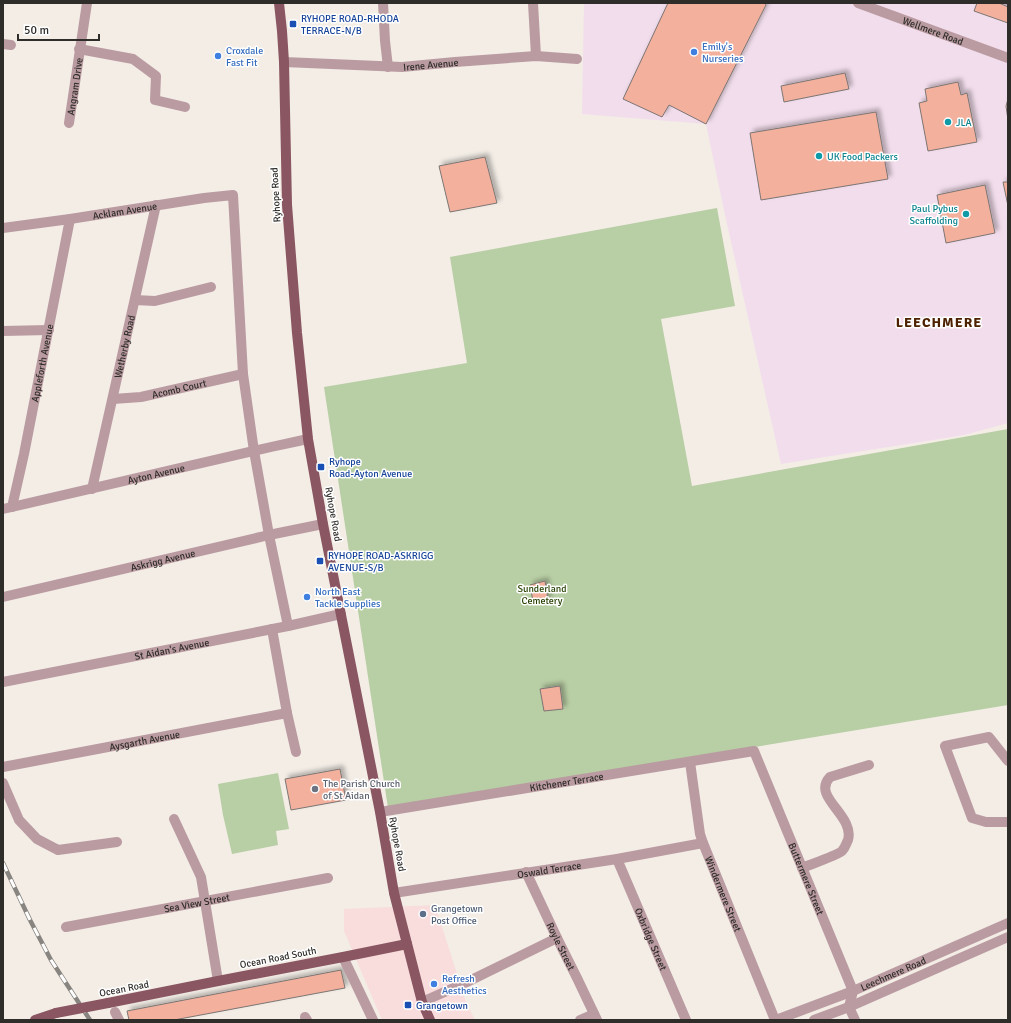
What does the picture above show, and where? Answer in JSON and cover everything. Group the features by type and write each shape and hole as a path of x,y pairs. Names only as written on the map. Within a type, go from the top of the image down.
{"main road":[{"name":"Ryhope Road","path":"280,3 284,62 287,205 297,333 308,439 323,524 380,812 394,893 422,1002 430,1020"},
{"path":"343,957 407,944"},
{"name":"Ocean Road South","path":"218,981 343,957"},
{"name":"Ocean Road","path":"35,1020 56,1013 218,981"}],"street":[{"name":"Angram Drive","path":"68,122 87,3"},
{"path":"382,3 388,67"},
{"path":"533,3 536,56"},
{"name":"Wellmere Road","path":"858,3 1008,58"},
{"path":"79,49 133,59 156,76 155,100 185,107"},
{"name":"Irene Avenue","path":"284,62 402,67 536,56 577,59"},
{"name":"Acklam Avenue","path":"3,228 233,195 244,374"},
{"name":"Wetherby Road","path":"92,489 156,205"},
{"name":"Appleforth Avenue","path":"7,508 24,454 70,219"},
{"path":"135,300 155,301 211,287"},
{"path":"3,331 49,330"},
{"path":"244,374 254,451 269,535 288,626"},
{"name":"Acomb Court","path":"113,400 141,397 244,374"},
{"name":"Ayton Avenue","path":"7,508 308,439"},
{"name":"Askrigg Avenue","path":"3,597 269,535 323,524"},
{"name":"St Aidan's Avenue","path":"3,682 288,626 341,614"},
{"path":"272,629 287,713 296,752"},
{"name":"Aysgarth Avenue","path":"3,767 287,713"},
{"path":"1008,761 989,738 945,746 972,818 986,822 1008,822"},
{"name":"Kitchener Terrace","path":"380,812 754,751"},
{"name":"Buttermere Street","path":"754,751 853,991"},
{"name":"Windermere Street","path":"690,762 700,834 776,1020"},
{"path":"802,868 841,852 849,835 847,825 841,814 827,795 825,786 826,781 830,777 870,765"},
{"path":"3,783 19,820 37,839 58,850 117,842"},
{"path":"174,819 201,877 218,981"},
{"name":"Oswald Terrace","path":"394,893 703,843"},
{"name":"Oxbridge Street","path":"617,858 686,1020"},
{"name":"Royle Street","path":"526,872 595,1017"},
{"name":"Sea View Street","path":"66,927 328,878"},
{"name":"Leechmere Road","path":"776,1020 853,991 1008,923"},
{"name":"Leechmere Road","path":"814,1020 849,1007 1008,937"},
{"path":"422,1002 467,982 557,938"},
{"path":"343,957 373,1020"},
{"path":"853,991 849,1007 855,1020"},
{"path":"580,1020 595,1017"}],"shaded area":[{"path":"584,3 1008,3 1008,423 964,435 781,464 706,124 582,114"},
{"path":"435,905 466,1002 475,1020 382,1020 344,931 344,909"}],"green space":[{"name":"Sunderland Cemetery","path":"717,208 735,306 661,319 692,486 1008,429 1008,705 388,808 324,387 467,363 450,257"},
{"path":"278,773 289,829 276,831 278,845 232,854 218,784"}],"building":[{"name":"Emily's Nurseries","path":"668,3 765,3 766,5 706,124 669,105 662,117 623,99"},
{"path":"977,3 999,3 1008,7 1008,23 974,11"},
{"path":"845,73 849,89 784,102 781,86"},
{"name":"JLA","path":"958,82 961,95 967,93 977,142 928,151 919,103 927,101 925,89"},
{"path":"1008,99 1008,120 1006,106"},
{"name":"UK Food Packers","path":"876,112 888,179 761,200 750,133"},
{"path":"485,157 497,203 450,212 439,166"},
{"path":"1003,182 1008,182 1008,206"},
{"name":"Paul Pybus Scaffolding","path":"985,185 995,233 946,243 937,195"},
{"path":"545,581 548,600 533,601 530,585"},
{"path":"560,686 563,709 544,711 540,689"},
{"name":"The Parish Church of St Aidan","path":"340,769 346,800 291,810 285,779"},
{"path":"341,970 345,988 174,1020 129,1020 127,1011"}],"railway":[{"path":"3,863 51,960 90,1020"}],"place":[{"name":"RYHOPE ROAD-RHODA TERRACE-N/B","path":"293,24"},
{"name":"Emily's Nurseries","path":"694,52"},
{"name":"Croxdale Fast Fit","path":"218,56"},
{"name":"JLA","path":"948,122"},
{"name":"UK Food Packers","path":"819,156"},
{"name":"Paul Pybus Scaffolding","path":"966,214"},
{"name":"Ryhope Road-Ayton Avenue","path":"321,467"},
{"name":"RYHOPE ROAD-ASKRIGG AVENUE-S/B","path":"320,561"},
{"name":"North East Tackle Supplies","path":"307,597"},
{"name":"The Parish Church of St Aidan","path":"315,789"},
{"name":"Grangetown Post Office","path":"423,914"},
{"name":"Refresh Aesthetics","path":"434,984"},
{"name":"Grangetown","path":"408,1005"}],"district":[{"name":"LEECHMERE","path":"939,322"}]}
